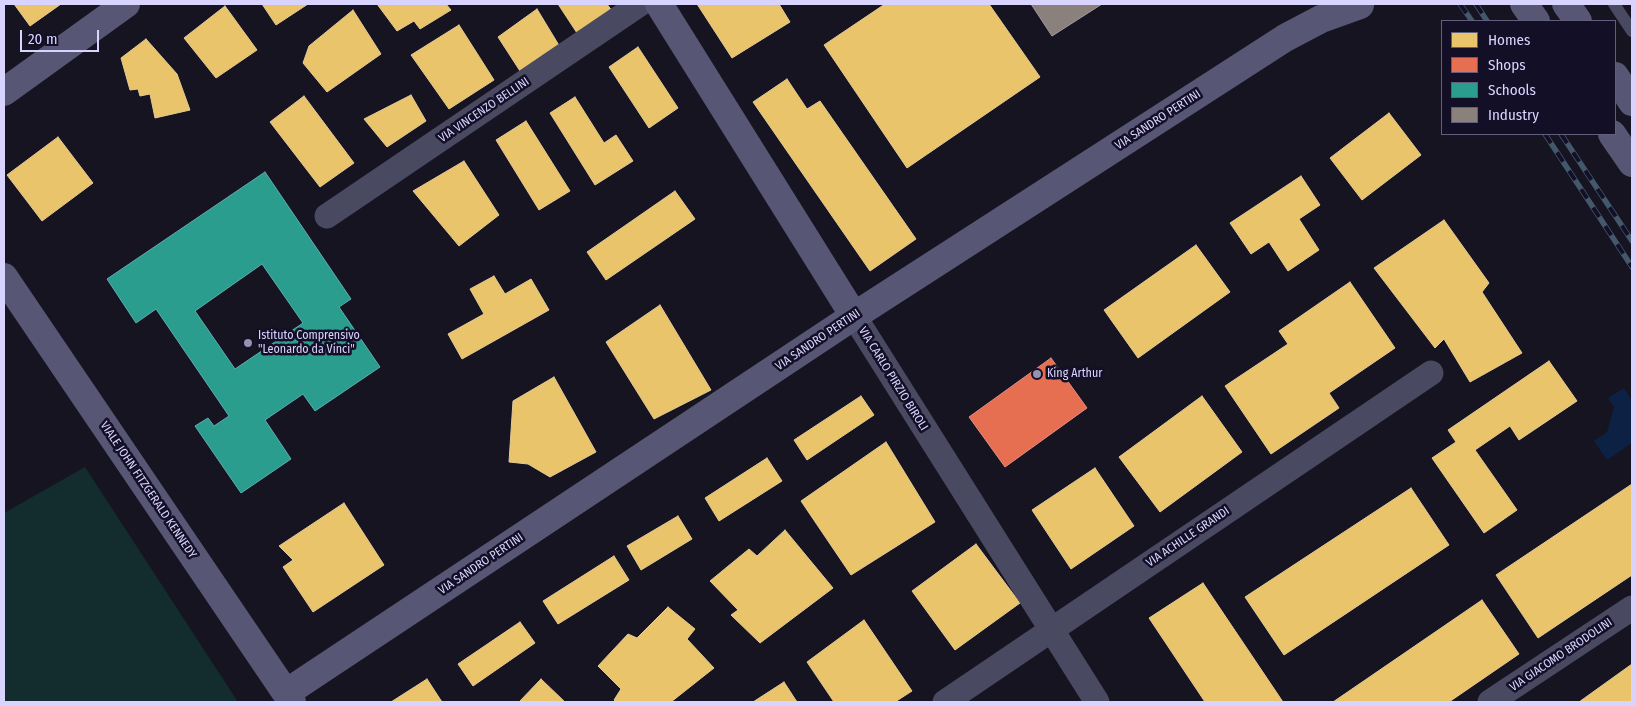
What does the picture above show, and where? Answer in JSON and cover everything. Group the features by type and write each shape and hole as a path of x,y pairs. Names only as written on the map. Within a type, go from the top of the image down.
{"street":[{"path":"4,92 126,4"},
{"name":"VIA VINCENZO BELLINI","path":"327,216 640,4"},
{"name":"VIA CARLO PIRZIO BIROLI","path":"659,4 1097,702"},
{"name":"VIA SANDRO PERTINI","path":"289,698 854,316 1285,38 1321,19 1360,4"},
{"path":"1524,4 1535,20"},
{"path":"1566,4 1577,20"},
{"path":"1616,78 1632,102"},
{"path":"1613,135 1632,163"},
{"name":"VIALE JOHN FITZGERALD KENNEDY","path":"4,277 289,698"},
{"name":"VIA ACHILLE GRANDI","path":"945,702 1431,373"},
{"name":"VIA GIACOMO BRODOLINI","path":"1490,702 1632,608"}],"lane":[{"path":"1614,4 1632,31"}],"green space":[{"path":"85,467 238,702 4,702 4,513"}],"water":[{"path":"1624,388 1632,401 1632,443 1607,460 1594,441 1607,432 1614,407 1608,398"}],"building: Homes":[{"path":"14,4 61,4 30,26"},
{"path":"262,4 308,4 276,25"},
{"path":"377,4 446,4 451,10 420,29 414,21 397,31"},
{"path":"558,4 607,4 612,11 577,33"},
{"path":"697,4 779,4 790,22 732,58"},
{"path":"885,4 989,4 1040,77 907,168 824,45"},
{"path":"225,6 257,50 216,78 184,38"},
{"path":"537,9 560,47 520,71 498,37"},
{"path":"353,10 381,54 327,92 303,63 309,46"},
{"path":"459,25 494,80 449,109 411,55"},
{"path":"146,39 177,74 190,110 155,118 150,94 140,96 138,89 130,90 121,58"},
{"path":"638,47 678,108 649,128 609,67"},
{"path":"787,79 807,109 820,101 916,239 870,271 753,102"},
{"path":"411,95 426,121 387,147 364,119"},
{"path":"304,96 354,163 320,187 270,122"},
{"path":"575,97 604,143 616,135 633,161 595,185 550,113"},
{"path":"1389,113 1421,155 1362,200 1330,158"},
{"path":"526,121 570,191 539,210 496,140"},
{"path":"58,137 93,183 42,221 7,175"},
{"path":"464,161 499,215 459,246 413,191"},
{"path":"1301,176 1320,205 1299,219 1319,250 1288,271 1269,242 1251,254 1230,223"},
{"path":"675,191 695,219 606,280 587,252"},
{"path":"1444,220 1489,283 1482,292 1522,353 1470,382 1444,339 1435,348 1374,268"},
{"path":"1196,245 1230,292 1138,358 1104,310"},
{"path":"494,276 505,294 531,279 549,310 462,359 448,334 484,314 470,289"},
{"path":"1350,282 1395,348 1329,393 1339,408 1271,454 1225,386 1288,344 1279,331"},
{"path":"660,305 711,390 654,419 606,342"},
{"path":"1549,361 1577,401 1519,440 1510,426 1475,450 1517,510 1484,533 1432,458 1456,442 1448,430"},
{"path":"554,377 596,452 550,477 528,464 509,462 513,401"},
{"path":"861,396 874,415 807,460 794,440"},
{"path":"1202,396 1242,452 1160,512 1119,457"},
{"path":"886,442 935,522 851,575 801,501"},
{"path":"767,458 782,481 719,521 705,498"},
{"path":"1095,468 1134,526 1071,569 1032,510"},
{"path":"1632,484 1632,575 1538,638 1496,575"},
{"path":"1411,488 1449,545 1284,655 1245,597"},
{"path":"344,503 384,565 313,612 283,567 293,560 279,546"},
{"path":"678,516 692,539 641,570 627,546"},
{"path":"785,530 833,588 760,643 731,615 738,610 710,581 749,549 757,556"},
{"path":"976,544 1020,603 955,650 912,591"},
{"path":"614,556 629,580 558,624 543,601"},
{"path":"1203,583 1283,702 1205,702 1149,618"},
{"path":"1482,600 1519,654 1449,702 1333,702"},
{"path":"668,607 695,629 687,639 714,668 671,702 616,702 614,700 621,689 598,666 628,634 637,638"},
{"path":"864,620 912,691 895,702 834,702 807,662"},
{"path":"520,622 535,643 473,686 458,664"},
{"path":"1632,664 1632,702 1579,702"},
{"path":"427,679 442,702 391,702"},
{"path":"541,679 565,702 519,702"},
{"path":"784,682 797,702 753,702"}],"building: Shops":[{"path":"1051,358 1087,408 1005,467 969,417"}],"building: Schools":[{"path":"265,172 351,299 339,307 380,367 315,411 303,394 265,420 291,459 241,493 195,426 208,418 214,426 229,416 156,309 136,323 107,279","holes":["262,264 303,323 235,369 195,311"]}],"building: Industry":[{"path":"1031,4 1102,4 1052,36"}],"railway":[{"path":"1460,4 1471,20"},
{"path":"1476,4 1486,20"},
{"path":"1546,135 1632,267"},
{"path":"1562,135 1632,241"}],"place":[{"name":"Istituto Comprensivo \"Leonardo da Vinci\"","path":"248,343"},
{"name":"King Arthur","path":"1037,374"}]}
